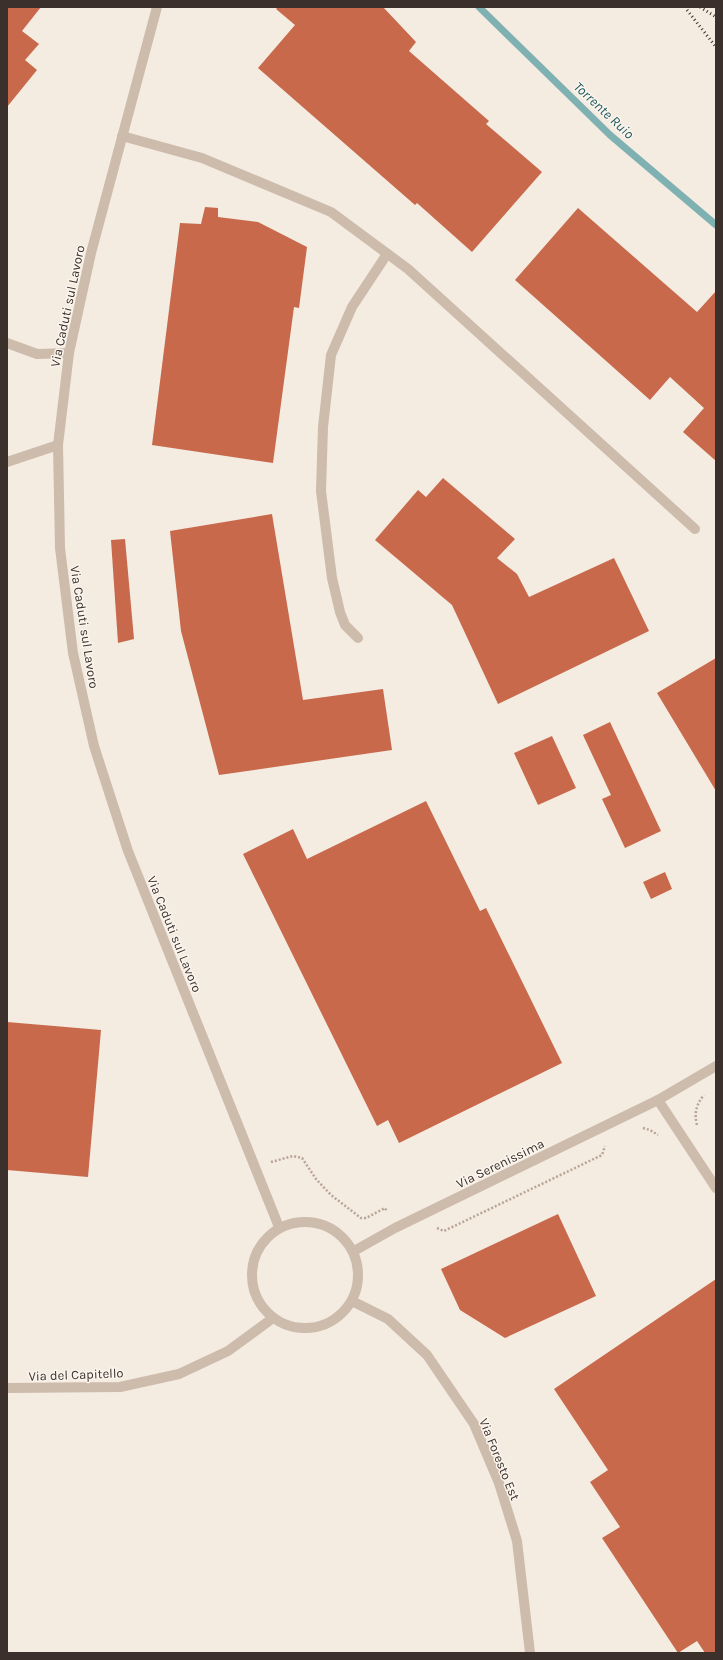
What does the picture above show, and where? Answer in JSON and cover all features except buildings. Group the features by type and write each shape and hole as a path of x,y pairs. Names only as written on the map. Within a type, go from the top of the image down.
{"street":[{"name":"Via Caduti sul Lavoro","path":"157,7 91,253 69,353 58,444 60,548 73,653 94,746 128,851 279,1227"},
{"path":"122,136 202,158 331,212 408,269 695,529"},
{"path":"358,638 345,626 332,578 321,490 323,428 331,355 352,307 387,254"},
{"path":"7,343 37,354 69,353"},
{"path":"7,462 58,444"},
{"name":"Via Serenissima","path":"354,1252 402,1224 658,1100 716,1066"},
{"path":"658,1100 716,1188"},
{"path":"313,1221 329,1227 344,1237 354,1252 358,1268 358,1285 352,1301 341,1315 326,1325 308,1329 290,1326 274,1318 261,1306 253,1289 252,1271 255,1254 265,1239 279,1227 295,1222 313,1221"},
{"name":"Via Foresto Est","path":"352,1301 388,1319 428,1355 474,1424 499,1483 517,1541 530,1653"},
{"name":"Via del Capitello","path":"7,1388 120,1387 179,1374 228,1351 274,1318"}],"path":[{"path":"698,1130 695,1112 699,1101 705,1094"},
{"path":"639,1129 650,1130 659,1137"},
{"path":"433,1227 444,1231 602,1155 606,1143"},
{"path":"280,1159 293,1156 302,1158 316,1179 331,1195 361,1218 366,1218 385,1208 388,1213"}],"waterway":[{"name":"Torrente Ruio","path":"479,7 610,135 716,225"}],"railway":[{"path":"700,7 716,17"},
{"path":"687,10 716,47"}]}
